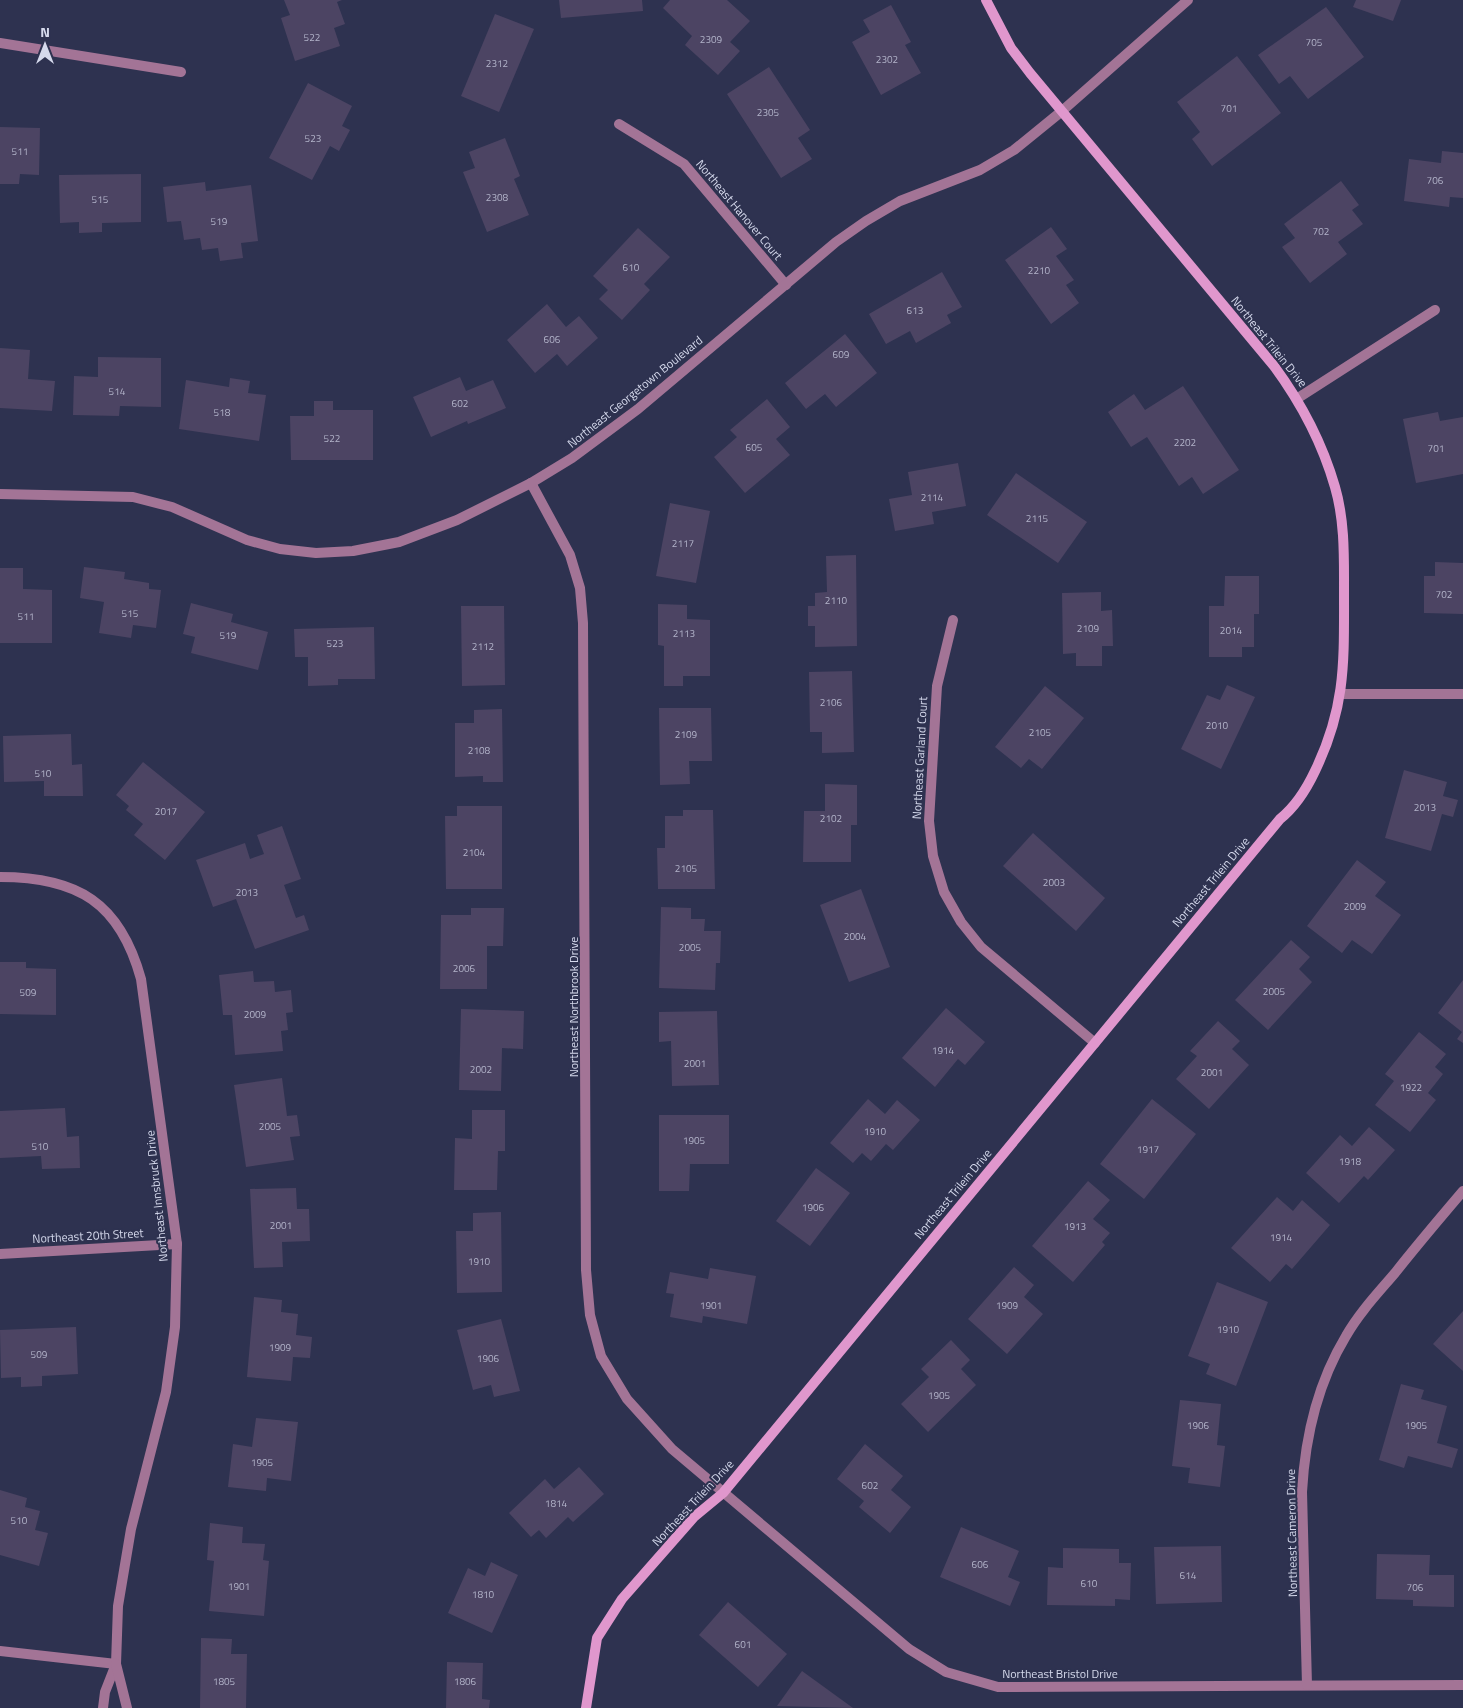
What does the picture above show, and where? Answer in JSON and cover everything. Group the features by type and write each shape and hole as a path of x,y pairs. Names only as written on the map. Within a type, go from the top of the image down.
{"street":[{"name":"Northeast Trilein Drive","path":"586,1708 597,1638 622,1599 694,1517 723,1493 1280,819 1288,813 1310,782 1328,745 1341,694 1344,660 1343,534 1336,490 1322,446 1298,398 1274,366 1011,48 986,0"},
{"name":"Northeast Georgetown Boulevard","path":"0,494 133,497 172,507 247,540 280,549 316,553 353,551 398,542 458,520 531,484 572,458 638,409 866,220 900,201 980,170 1014,150 1062,111 1188,0"},
{"path":"0,43 181,72"},
{"name":"Northeast Hanover Court","path":"619,124 684,164 786,285"},
{"path":"1298,398 1435,310"},
{"name":"Northeast Northbrook Drive","path":"531,484 570,555 580,588 583,622 586,1270 590,1315 601,1356 627,1399 672,1449 723,1493"},
{"name":"Northeast Garland Court","path":"954,620 936,686 929,821 933,856 944,892 961,922 981,947 1095,1043"},
{"path":"1341,694 1463,694"},
{"name":"Northeast Innsbruck Drive","path":"0,877 23,877 53,881 80,892 102,907 121,928 133,951 141,979 177,1244 175,1327 168,1382 131,1529 118,1606 116,1664 127,1708"},
{"name":"Northeast Cameron Drive","path":"1307,1685 1302,1492 1304,1463 1312,1417 1326,1376 1346,1336 1372,1300 1463,1191"},
{"name":"Northeast 20th Street","path":"0,1254 177,1244"},
{"name":"Northeast Bristol Drive","path":"723,1493 909,1649 946,1672 998,1687 1463,1684"},
{"path":"0,1652 116,1664"},
{"name":"Northeast Innsbruck Drive","path":"103,1708 105,1692 116,1664"}],"building":[{"path":"284,0 342,0 337,2 345,24 334,28 340,46 295,61 281,18 290,15"},
{"path":"559,0 642,0 643,11 561,18"},
{"path":"670,0 727,0 750,21 730,42 740,51 718,75 685,45 692,36 663,8"},
{"path":"1356,0 1401,0 1393,21 1353,7"},
{"path":"891,5 911,42 905,45 921,73 881,95 852,42 870,32 863,20"},
{"path":"1326,7 1364,57 1308,99 1290,76 1279,84 1258,55"},
{"path":"495,14 534,29 499,112 461,96"},
{"path":"1237,56 1281,113 1212,166 1192,139 1200,132 1177,102"},
{"path":"769,67 810,130 798,138 812,159 781,178 727,94"},
{"path":"308,83 352,106 342,126 350,130 339,151 330,146 312,180 269,158"},
{"path":"0,127 40,128 39,175 20,174 19,184 0,184"},
{"path":"505,138 520,176 514,179 529,215 487,232 463,172 475,168 469,152"},
{"path":"1442,151 1463,153 1463,198 1450,197 1449,207 1404,201 1409,159 1441,163"},
{"path":"141,174 141,222 102,223 102,232 79,233 79,222 60,223 59,175"},
{"path":"1341,181 1359,205 1352,210 1363,224 1338,242 1347,254 1310,283 1282,247 1295,238 1284,224"},
{"path":"205,182 206,191 251,185 258,241 241,243 243,258 220,261 218,248 202,250 200,238 184,240 181,221 167,222 163,187"},
{"path":"1051,227 1067,249 1056,256 1074,280 1066,285 1079,303 1051,324 1005,260"},
{"path":"638,228 670,257 644,284 650,290 622,320 599,299 608,290 593,276"},
{"path":"942,272 962,307 947,315 951,323 916,343 910,331 886,344 869,314"},
{"path":"547,304 566,327 579,316 598,338 567,366 557,354 535,373 507,340"},
{"path":"845,334 877,373 836,407 825,394 806,409 785,383"},
{"path":"0,348 30,350 28,379 55,381 52,411 0,408"},
{"path":"98,357 161,358 161,407 120,406 119,416 73,415 74,376 98,377"},
{"path":"460,377 466,391 493,380 506,408 468,424 467,421 431,437 413,397"},
{"path":"230,378 250,381 248,393 266,395 259,441 179,429 186,380 229,387"},
{"path":"1183,386 1239,470 1203,494 1192,477 1179,486 1147,437 1131,447 1108,412 1134,394 1145,410"},
{"path":"767,399 790,427 776,439 790,455 745,493 714,457 737,437 730,430"},
{"path":"314,401 333,401 333,410 373,410 373,460 291,460 290,416 314,416"},
{"path":"1438,412 1440,421 1463,417 1463,474 1416,483 1403,419"},
{"path":"958,463 966,506 932,512 934,524 895,531 889,499 912,495 908,472"},
{"path":"1016,473 1087,522 1058,563 987,515"},
{"path":"670,503 710,511 696,583 656,576"},
{"path":"856,555 857,646 815,647 815,626 808,626 808,606 815,606 815,593 827,592 826,556"},
{"path":"1435,562 1463,563 1463,614 1424,613 1424,576 1435,576"},
{"path":"84,567 125,572 124,579 149,583 149,589 161,590 156,628 133,625 131,638 99,633 104,602 80,598"},
{"path":"0,568 23,568 23,589 52,590 52,643 0,643"},
{"path":"1225,576 1259,576 1259,614 1254,614 1254,647 1242,647 1242,657 1209,657 1209,606 1224,606"},
{"path":"1101,592 1101,611 1112,610 1113,646 1102,646 1102,666 1076,666 1076,653 1063,654 1062,593"},
{"path":"191,603 233,614 231,622 268,632 258,670 191,653 195,637 183,634"},
{"path":"658,604 687,605 687,619 710,620 710,676 683,676 683,686 664,686 664,646 658,645"},
{"path":"461,606 504,606 505,685 462,686"},
{"path":"374,627 375,679 338,679 338,685 308,686 308,657 295,657 294,629"},
{"path":"852,671 854,752 822,753 822,732 810,732 809,672"},
{"path":"1227,685 1255,697 1221,769 1181,749 1207,695 1220,700"},
{"path":"1045,686 1084,718 1042,769 1029,759 1021,768 995,747"},
{"path":"659,708 711,708 712,761 689,761 690,784 660,785"},
{"path":"502,709 503,782 483,782 483,776 455,777 455,723 474,723 474,710"},
{"path":"71,734 72,765 82,764 83,796 44,796 44,781 4,782 3,736"},
{"path":"143,762 205,812 165,860 134,835 143,824 126,810 129,806 116,795"},
{"path":"1404,770 1447,782 1443,796 1458,800 1453,817 1442,814 1431,851 1385,838"},
{"path":"825,784 857,785 857,825 851,825 851,862 803,862 804,811 825,811"},
{"path":"457,806 502,806 502,889 446,889 445,816 457,816"},
{"path":"683,810 713,810 715,889 658,889 657,848 665,848 665,816 683,816"},
{"path":"282,826 301,879 284,885 296,918 304,915 309,930 255,949 236,899 213,907 196,860 245,843 250,859 264,854 257,835"},
{"path":"1033,833 1105,898 1076,931 1003,866"},
{"path":"1357,860 1386,882 1375,896 1401,915 1372,954 1352,940 1342,953 1307,926"},
{"path":"861,889 890,967 849,982 820,905"},
{"path":"661,907 691,908 691,919 705,919 704,931 721,931 720,963 716,963 715,990 659,988"},
{"path":"471,908 504,908 503,946 487,946 487,989 440,989 441,915 471,915"},
{"path":"1291,940 1310,957 1299,969 1312,982 1268,1030 1235,1000"},
{"path":"0,962 26,962 26,968 56,969 56,1015 0,1014"},
{"path":"253,971 254,982 274,981 275,992 291,990 293,1012 286,1013 288,1030 281,1031 283,1051 235,1055 232,1015 223,1015 219,975"},
{"path":"1463,980 1463,1043 1457,1039 1462,1032 1438,1013"},
{"path":"946,1008 985,1042 965,1065 958,1059 935,1087 902,1058"},
{"path":"461,1009 524,1011 523,1049 502,1048 501,1091 459,1090"},
{"path":"717,1011 719,1085 672,1086 671,1041 659,1042 659,1012"},
{"path":"1218,1021 1240,1041 1232,1049 1249,1065 1209,1109 1176,1079 1197,1056 1190,1051"},
{"path":"1419,1032 1446,1054 1435,1067 1443,1074 1428,1093 1436,1100 1410,1132 1375,1105 1394,1081 1385,1074"},
{"path":"282,1078 287,1116 297,1115 300,1136 290,1137 294,1160 246,1167 234,1085"},
{"path":"868,1099 885,1114 897,1100 920,1120 893,1150 886,1144 871,1161 862,1153 853,1163 830,1143"},
{"path":"1152,1099 1196,1134 1144,1199 1100,1164"},
{"path":"65,1108 67,1137 79,1136 80,1168 42,1169 41,1156 0,1158 0,1111"},
{"path":"472,1110 505,1110 505,1151 498,1151 497,1190 454,1190 455,1138 472,1139"},
{"path":"659,1115 729,1115 729,1164 690,1164 689,1191 659,1191"},
{"path":"1369,1127 1395,1150 1368,1180 1364,1176 1339,1203 1306,1173 1340,1135 1352,1146"},
{"path":"816,1168 850,1193 810,1246 776,1221"},
{"path":"1088,1181 1110,1200 1093,1219 1110,1233 1102,1242 1105,1245 1073,1282 1032,1246"},
{"path":"296,1188 297,1209 309,1209 310,1241 282,1242 283,1267 254,1268 250,1189"},
{"path":"1277,1197 1293,1211 1302,1200 1330,1225 1292,1269 1286,1264 1270,1282 1231,1248"},
{"path":"501,1212 502,1292 457,1293 456,1231 473,1231 473,1213"},
{"path":"1014,1267 1034,1285 1024,1297 1043,1314 1007,1354 968,1319"},
{"path":"710,1268 756,1276 747,1324 703,1316 702,1323 670,1317 674,1294 666,1293 670,1272 708,1279"},
{"path":"1217,1282 1268,1302 1236,1386 1206,1374 1210,1364 1188,1356"},
{"path":"254,1297 282,1300 281,1312 298,1314 296,1335 312,1337 310,1358 293,1357 291,1381 247,1377"},
{"path":"1463,1311 1463,1371 1433,1344"},
{"path":"501,1319 520,1391 494,1397 491,1385 473,1390 457,1330"},
{"path":"76,1327 78,1374 42,1376 42,1386 21,1387 21,1377 1,1378 0,1330"},
{"path":"951,1340 970,1360 961,1369 976,1385 928,1432 901,1404 929,1377 921,1369"},
{"path":"1401,1384 1424,1390 1421,1399 1447,1406 1437,1443 1458,1449 1452,1468 1408,1456 1404,1468 1379,1460"},
{"path":"1180,1400 1221,1404 1217,1445 1225,1446 1220,1487 1188,1483 1190,1468 1172,1466"},
{"path":"256,1418 298,1422 291,1481 267,1478 266,1491 228,1487 233,1444 252,1447"},
{"path":"865,1444 903,1476 891,1490 911,1507 890,1533 859,1507 864,1501 837,1479"},
{"path":"579,1467 604,1494 573,1522 568,1517 546,1538 539,1530 531,1537 509,1513 545,1479 554,1489"},
{"path":"0,1490 27,1498 25,1507 40,1511 35,1530 48,1533 39,1566 0,1555"},
{"path":"210,1523 243,1527 242,1543 265,1544 263,1560 269,1561 264,1616 209,1611 214,1561 207,1560"},
{"path":"961,1527 1019,1551 1008,1577 1020,1582 1010,1606 940,1577"},
{"path":"1221,1546 1222,1602 1156,1604 1154,1547"},
{"path":"1063,1548 1119,1549 1119,1563 1131,1563 1130,1600 1115,1599 1115,1606 1047,1605 1048,1567 1063,1568"},
{"path":"1377,1554 1430,1555 1429,1575 1454,1575 1454,1607 1413,1606 1413,1600 1376,1599"},
{"path":"491,1562 518,1575 492,1633 448,1613 468,1568 485,1576"},
{"path":"728,1602 787,1654 758,1687 699,1635"},
{"path":"201,1638 232,1639 231,1654 247,1654 246,1708 200,1708"},
{"path":"447,1662 483,1663 482,1699 490,1700 489,1708 446,1708"},
{"path":"802,1671 853,1708 777,1706"}]}
